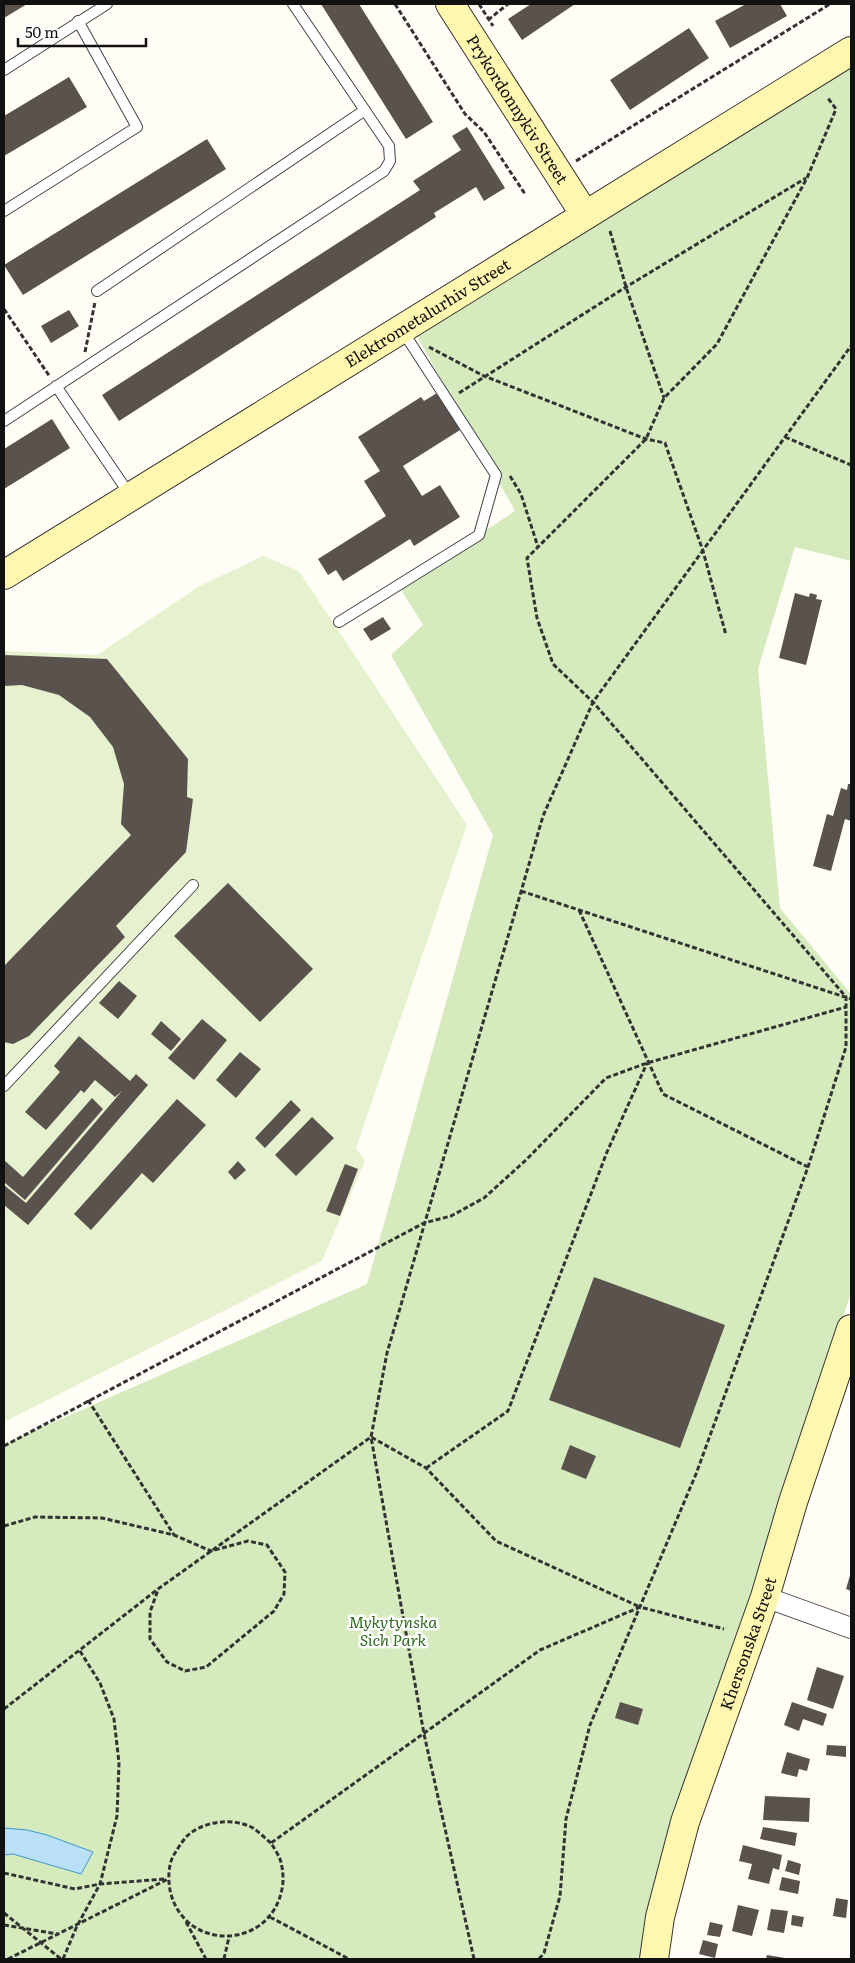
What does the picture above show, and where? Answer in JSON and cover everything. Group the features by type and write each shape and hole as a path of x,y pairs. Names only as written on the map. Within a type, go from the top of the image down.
{"main road":[{"name":"Prykordonnykiv Street","path":"450,4 585,216"},
{"name":"Elektrometalurhiv Street","path":"4,575 851,50"},
{"name":"Khersonska Street","path":"654,1959 660,1917 685,1822 765,1597 793,1502 851,1329"}],"street":[{"path":"765,1597 851,1628"}],"lane":[{"path":"4,70 107,4"},
{"path":"4,421 384,171 390,161 389,146 293,4"},
{"path":"4,211 137,127 78,21"},
{"path":"97,291 365,110"},
{"path":"339,622 479,535 496,475 402,329"},
{"path":"56,386 131,496"},
{"path":"4,1086 193,885"}],"path":[{"path":"396,4 465,114 484,132 525,194"},
{"path":"470,34 508,4"},
{"path":"576,161 830,4"},
{"path":"539,1959 544,1953 560,1896 566,1819 590,1725 696,1474 808,1167 846,1047 846,997 593,702 553,664 537,618 527,558 646,439 664,398 717,344 807,178 836,110 827,97"},
{"path":"458,394 626,287 807,178"},
{"path":"610,231 626,287 664,398"},
{"path":"82,370 97,291"},
{"path":"4,309 56,386"},
{"path":"426,346 484,376 646,439 665,443 703,551 726,635"},
{"path":"474,1959 424,1734 371,1438 387,1354 543,816 593,702 851,346"},
{"path":"785,437 851,465"},
{"path":"522,891 851,999"},
{"path":"579,910 662,1094 808,1167"},
{"path":"4,1446 424,1223 451,1216 484,1198 526,1160 606,1078 647,1062 846,1006"},
{"path":"426,1468 508,1411 607,1152 647,1062"},
{"path":"88,1400 174,1535"},
{"path":"371,1438 426,1468 496,1540 640,1607 724,1629"},
{"path":"4,1709 158,1589 371,1438"},
{"path":"4,1526 35,1517 102,1518 174,1535 211,1551 248,1541 267,1544 285,1572 284,1594 274,1611 206,1667 185,1671 167,1662 150,1640 150,1612 158,1589"},
{"path":"271,1843 540,1650 640,1607"},
{"path":"4,1913 62,1959 77,1926 100,1884 116,1816 119,1763 114,1719 100,1683 80,1651"},
{"path":"186,1921 206,1934 229,1937 251,1931 270,1917 280,1900 284,1880 280,1860 271,1843 252,1828 230,1821 206,1824 186,1837 173,1856 168,1879 172,1902 186,1921 206,1959"},
{"path":"4,1873 75,1889 100,1884 168,1879"},
{"path":"8,1959 168,1879"},
{"path":"270,1917 349,1959"},
{"path":"4,1926 59,1934"},
{"path":"224,1959 229,1937"}],"green space":[{"name":"Mykytynska Sich Park","path":"851,65 851,561 795,547 758,669 780,908 851,994 851,1293 717,1694 642,1959 4,1959 4,1444 367,1284 493,835 391,655 423,625 400,588 515,511 414,331"},
{"path":"263,556 299,571 467,825 356,1148 365,1161 322,1261 4,1422 4,651 97,655 198,587"}],"water":[{"path":"4,1828 27,1830 47,1835 93,1852 81,1874 13,1854 4,1855"}],"building":[{"path":"4,4 27,4 4,18"},
{"path":"321,4 359,4 433,122 406,139"},
{"path":"531,4 575,4 522,40 508,19"},
{"path":"746,4 780,4 787,16 730,48 715,21"},
{"path":"689,28 709,58 630,110 610,80"},
{"path":"69,77 87,107 4,156 4,116"},
{"path":"467,127 505,188 484,201 476,187 434,213 436,217 119,421 102,395 420,190 413,181 461,150 452,136"},
{"path":"207,139 226,169 23,295 4,265"},
{"path":"69,310 79,326 51,343 41,326"},
{"path":"437,393 460,430 403,466 422,496 440,485 460,517 414,546 410,539 343,581 336,570 328,575 318,559 386,516 364,481 380,471 358,437 421,397 424,401"},
{"path":"52,419 70,448 4,489 4,449"},
{"path":"795,593 809,597 810,593 817,595 816,599 822,600 806,665 779,658"},
{"path":"383,617 391,629 371,641 363,629"},
{"path":"4,655 107,659 188,759 187,797 193,799 186,852 116,926 125,937 29,1036 13,1044 4,1042 4,966 131,835 121,824 124,784 113,747 90,717 59,695 22,685 4,686"},
{"path":"848,784 851,784 851,821 845,819 831,871 813,866 827,814 833,816 841,788 847,790"},
{"path":"228,883 313,969 260,1022 174,936"},
{"path":"119,981 137,996 118,1019 99,1003"},
{"path":"202,1019 227,1040 194,1080 168,1058"},
{"path":"161,1021 181,1039 171,1051 151,1034"},
{"path":"79,1036 130,1081 136,1074 148,1085 28,1225 4,1205 4,1185 26,1203 122,1091 115,1097 95,1080 84,1093 81,1090 46,1130 25,1112 60,1072 54,1066"},
{"path":"240,1052 261,1069 236,1098 216,1080"},
{"path":"92,1098 103,1109 25,1200 4,1182 4,1160 23,1177"},
{"path":"177,1099 206,1125 153,1183 142,1173 91,1230 74,1214"},
{"path":"291,1100 301,1110 265,1148 255,1138"},
{"path":"312,1117 334,1138 296,1176 275,1155"},
{"path":"238,1161 246,1170 235,1180 228,1172"},
{"path":"345,1164 358,1169 340,1216 326,1211"},
{"path":"594,1277 725,1325 680,1448 549,1400"},
{"path":"570,1445 596,1456 586,1479 561,1469"},
{"path":"851,1572 851,1591 846,1589"},
{"path":"817,1667 844,1676 833,1709 807,1700"},
{"path":"620,1702 643,1709 638,1725 615,1718"},
{"path":"792,1702 827,1714 823,1726 803,1719 799,1731 784,1725"},
{"path":"827,1745 846,1746 846,1757 826,1755"},
{"path":"787,1752 810,1759 807,1771 799,1769 797,1777 781,1773"},
{"path":"765,1796 810,1798 809,1822 763,1820"},
{"path":"763,1827 797,1833 795,1846 760,1839"},
{"path":"743,1845 782,1855 779,1870 773,1868 769,1884 748,1879 752,1864 739,1861"},
{"path":"788,1860 801,1864 799,1875 785,1871"},
{"path":"782,1877 800,1881 798,1894 779,1890"},
{"path":"836,1898 848,1900 846,1918 833,1916"},
{"path":"738,1905 759,1910 752,1936 732,1931"},
{"path":"771,1909 788,1911 784,1933 767,1930"},
{"path":"792,1915 804,1917 802,1927 791,1925"},
{"path":"710,1922 723,1925 720,1937 707,1935"},
{"path":"703,1940 718,1944 715,1958 699,1954"},
{"path":"767,1955 785,1958 785,1959 766,1959"}]}
